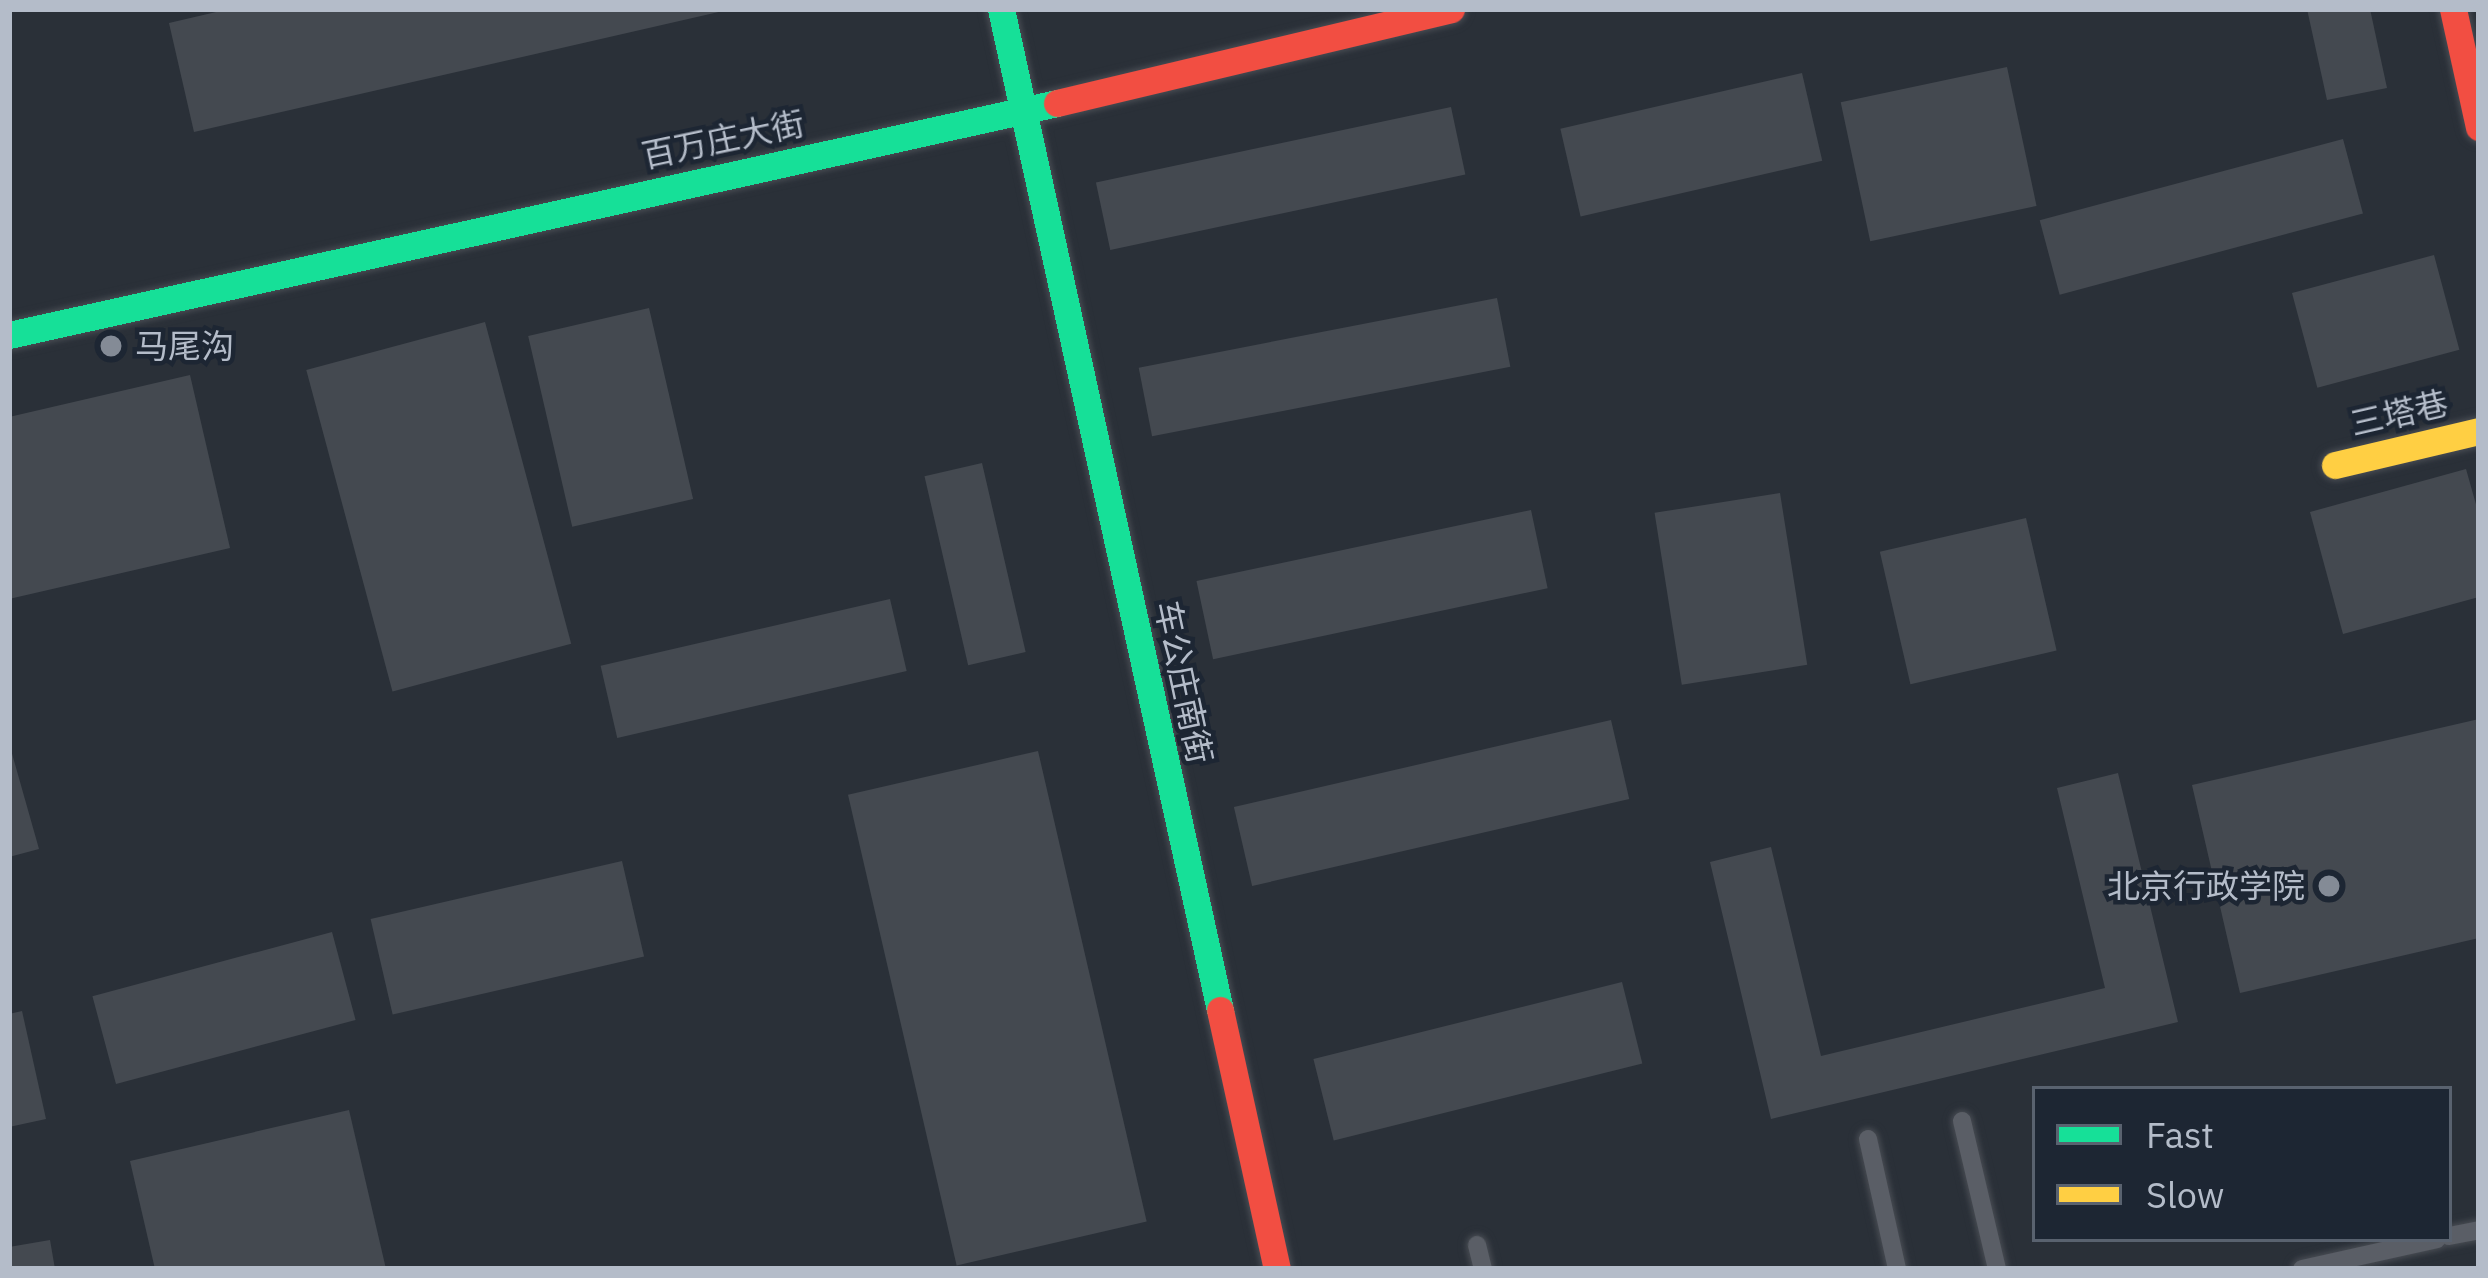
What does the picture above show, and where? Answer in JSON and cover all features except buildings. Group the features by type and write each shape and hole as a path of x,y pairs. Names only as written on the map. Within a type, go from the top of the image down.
{"street":[{"name":"车公庄南街","path":"1001,9 1277,1269"},
{"name":"百万庄大街","path":"9,335 1023,111 1450,9"},
{"path":"2453,9 2479,127"},
{"name":"三塔巷","path":"2335,465 2479,431"}],"lane":[{"path":"1962,1121 1996,1269"},
{"path":"1868,1139 1897,1269"},
{"path":"2302,1269 2424,1242"},
{"path":"1477,1245 1483,1269"}],"traffic: fast":[{"path":"1001,9 1220,1010"},
{"path":"9,335 1057,103"}],"traffic: slow":[{"path":"2335,465 2479,431"}],"traffic: jam":[{"path":"1057,103 1451,9"},
{"path":"2453,9 2479,127"},
{"path":"1220,1010 1277,1269"}],"place":[{"name":"马尾沟","path":"111,346"},
{"name":"北京行政学院","path":"2329,886"}]}
